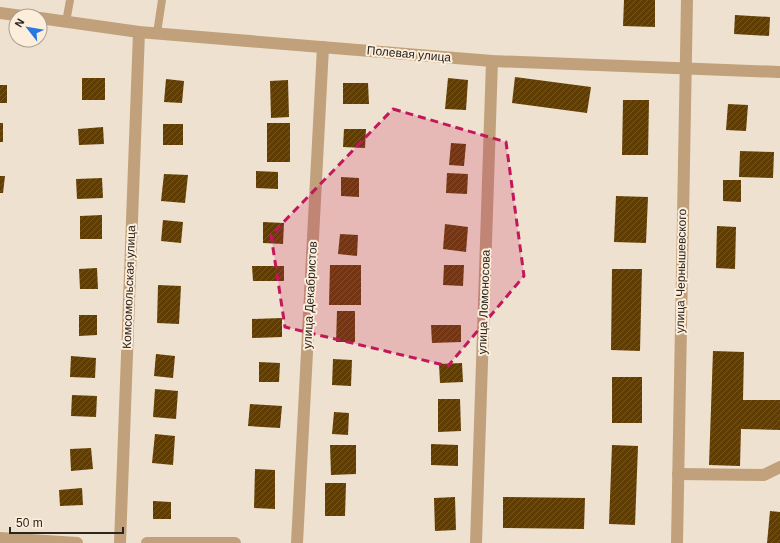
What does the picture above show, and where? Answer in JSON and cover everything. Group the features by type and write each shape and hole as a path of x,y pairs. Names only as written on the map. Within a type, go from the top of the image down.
{"street":[{"name":"улица Чернышевского","path":"676,543 687,0"},
{"name":"Полевая улица","path":"48,19 139,32 492,60 780,72"},
{"name":"Комсомольская улица","path":"120,543 139,32"},
{"name":"улица Декабристов","path":"297,543 323,47"},
{"name":"улица Ломоносова","path":"476,543 492,60"},
{"path":"678,474 764,475 780,467"},
{"path":"0,538 77,543"},
{"path":"147,543 235,543"}],"lane":[{"path":"66,22 70,0"},
{"path":"158,33 162,0"}],"highlighted area":[{"path":"393,109 506,142 524,276 448,366 285,327 271,235"}],"building":[{"path":"624,0 655,0 655,27 623,26"},
{"path":"735,15 770,17 769,36 734,34"},
{"path":"515,77 591,87 587,113 512,103"},
{"path":"82,78 105,78 105,100 82,100"},
{"path":"448,78 468,80 466,110 445,109"},
{"path":"166,79 184,81 182,103 164,102"},
{"path":"288,80 289,117 271,118 270,81"},
{"path":"343,83 368,83 369,104 343,104"},
{"path":"0,85 7,85 7,103 0,103"},
{"path":"623,100 649,100 648,155 622,155"},
{"path":"728,104 748,105 746,131 726,130"},
{"path":"0,123 3,123 3,142 0,142"},
{"path":"267,123 290,123 290,162 267,162"},
{"path":"163,124 183,124 183,145 163,145"},
{"path":"103,127 104,144 79,145 78,129"},
{"path":"344,129 366,129 365,148 343,147"},
{"path":"451,143 466,144 464,166 449,165"},
{"path":"740,151 774,152 773,178 739,177"},
{"path":"256,171 278,172 278,189 256,188"},
{"path":"447,173 468,174 467,194 446,193"},
{"path":"164,174 188,175 185,203 161,201"},
{"path":"0,176 5,176 3,193 0,193"},
{"path":"341,177 359,178 359,197 341,196"},
{"path":"102,178 103,198 77,199 76,179"},
{"path":"723,180 741,180 741,202 723,201"},
{"path":"616,196 648,197 646,243 614,242"},
{"path":"102,215 102,239 80,239 80,216"},
{"path":"163,220 183,222 181,243 161,241"},
{"path":"263,222 284,223 283,244 263,243"},
{"path":"445,224 468,227 466,252 443,249"},
{"path":"717,226 736,227 735,269 716,268"},
{"path":"340,234 358,235 357,256 338,254"},
{"path":"330,265 361,265 361,305 329,305"},
{"path":"444,265 464,265 463,286 443,285"},
{"path":"252,266 284,266 284,281 253,281"},
{"path":"97,268 98,289 80,289 79,269"},
{"path":"612,269 642,269 640,351 611,350"},
{"path":"158,285 181,286 179,324 157,323"},
{"path":"337,311 355,311 355,342 336,342"},
{"path":"79,315 97,315 97,335 79,336"},
{"path":"282,318 282,337 252,338 252,319"},
{"path":"431,325 461,325 461,342 432,343"},
{"path":"713,351 744,352 743,400 780,400 780,430 741,429 740,466 709,465"},
{"path":"156,354 175,356 173,378 154,376"},
{"path":"71,356 96,358 95,378 70,377"},
{"path":"333,359 352,360 351,386 332,385"},
{"path":"259,362 280,363 279,382 259,382"},
{"path":"462,363 463,382 440,383 439,364"},
{"path":"612,377 642,377 642,423 612,423"},
{"path":"155,389 178,391 176,419 153,417"},
{"path":"72,395 97,396 96,417 71,416"},
{"path":"438,399 460,399 461,431 438,432"},
{"path":"250,404 282,406 280,428 248,426"},
{"path":"334,412 349,413 348,435 332,434"},
{"path":"155,434 175,436 173,465 152,463"},
{"path":"431,444 458,445 458,466 431,465"},
{"path":"330,445 356,445 356,474 331,475"},
{"path":"612,445 638,446 635,525 609,524"},
{"path":"91,448 93,469 71,471 70,449"},
{"path":"255,469 275,470 275,509 254,508"},
{"path":"325,483 346,483 345,516 325,516"},
{"path":"82,488 83,505 60,506 59,490"},
{"path":"455,497 456,530 435,531 434,498"},
{"path":"503,497 585,498 584,529 503,528"},
{"path":"153,501 171,502 171,519 153,519"},
{"path":"770,511 780,512 780,543 767,543"}]}
